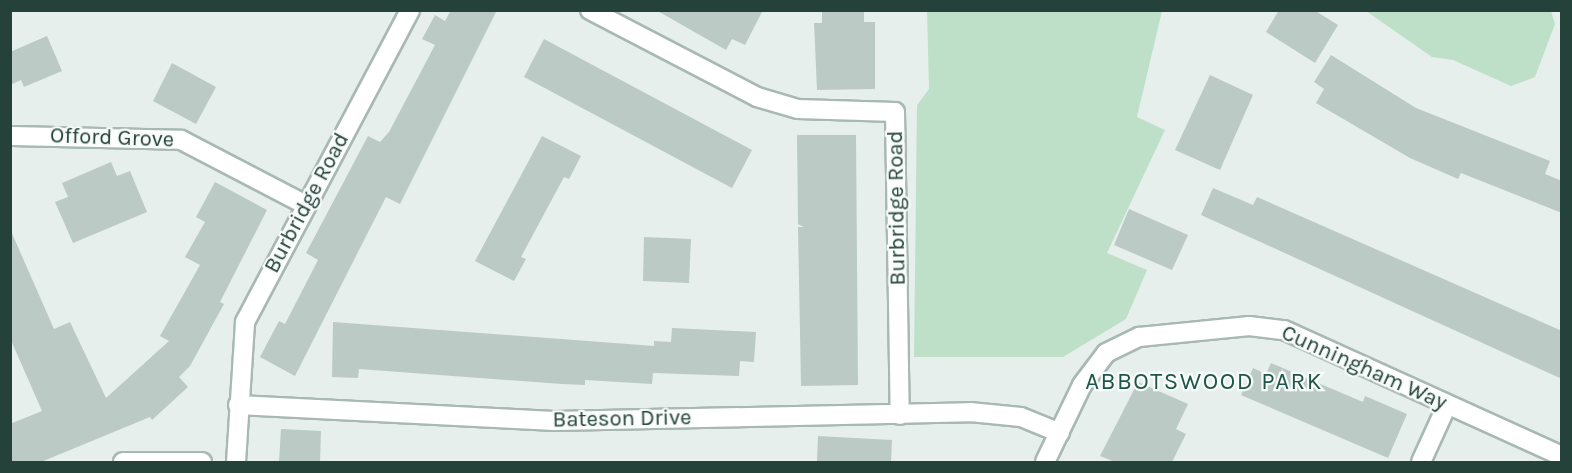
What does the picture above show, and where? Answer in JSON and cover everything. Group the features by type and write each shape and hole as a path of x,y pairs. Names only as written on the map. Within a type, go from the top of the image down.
{"street":[{"name":"Burbridge Road","path":"238,405 245,322 410,10"},
{"name":"Burbridge Road","path":"590,10 756,98 798,109 895,112 900,415"},
{"name":"Offord Grove","path":"10,136 181,140 306,205"},
{"name":"Cunningham Way","path":"1045,462 1095,364 1122,344 1139,337 1249,326 1284,330 1562,456"},
{"name":"Bateson Drive","path":"238,405 555,421 996,413 1021,417 1060,433"},
{"path":"236,462 238,405"},
{"path":"1421,462 1447,405"},
{"path":"123,462 202,462"}],"green space":[{"path":"927,11 1162,11 1137,117 1165,130 1107,253 1147,270 1126,319 1063,357 914,357 917,105 929,89"},
{"path":"1366,11 1551,11 1555,24 1535,77 1511,86 1453,60 1432,57"}],"building":[{"path":"451,10 497,10 400,204 386,197 295,376 260,357 279,321 285,324 318,260 306,253 368,136 380,142 389,132 435,45 422,39 435,15 445,21"},
{"path":"656,10 763,10 745,45 732,39 726,50"},
{"path":"822,10 864,10 864,22 875,22 875,89 817,90 814,23 822,23"},
{"path":"1279,10 1314,10 1338,25 1315,63 1266,32"},
{"path":"47,36 62,71 24,87 21,80 10,85 10,52"},
{"path":"544,39 752,150 732,188 524,77"},
{"path":"1331,55 1416,108 1550,161 1545,174 1562,181 1562,213 1461,173 1458,179 1410,158 1316,103 1324,89 1314,82"},
{"path":"172,63 216,87 196,124 153,101"},
{"path":"1210,75 1253,95 1220,170 1175,150"},
{"path":"797,135 856,135 858,385 801,386 798,227 804,227 798,224"},
{"path":"542,136 581,156 569,179 564,177 521,257 526,259 514,281 475,261"},
{"path":"111,162 117,176 130,171 147,212 73,243 55,202 68,197 62,183"},
{"path":"215,182 267,210 220,302 224,304 190,366 179,377 188,387 152,420 150,417 41,462 10,462 10,424 42,411 10,338 10,229 54,329 70,322 106,398 169,341 160,336 200,265 185,257 205,222 196,217"},
{"path":"1213,188 1253,205 1257,197 1562,331 1562,379 1201,215"},
{"path":"1129,209 1188,235 1172,270 1114,245"},
{"path":"644,237 691,239 689,283 643,281"},
{"path":"333,322 654,346 654,341 671,342 672,328 756,332 754,362 740,361 739,376 653,373 652,384 585,380 585,385 359,369 358,378 332,377"},
{"path":"1271,363 1363,402 1365,396 1407,414 1388,458 1241,395 1253,368 1266,374"},
{"path":"1138,382 1188,404 1176,429 1186,434 1172,462 1115,462 1100,456"},
{"path":"281,429 321,431 320,462 279,462"},
{"path":"818,436 892,440 891,462 817,462"}],"district":[{"name":"ABBOTSWOOD PARK","path":"1204,382"}]}
